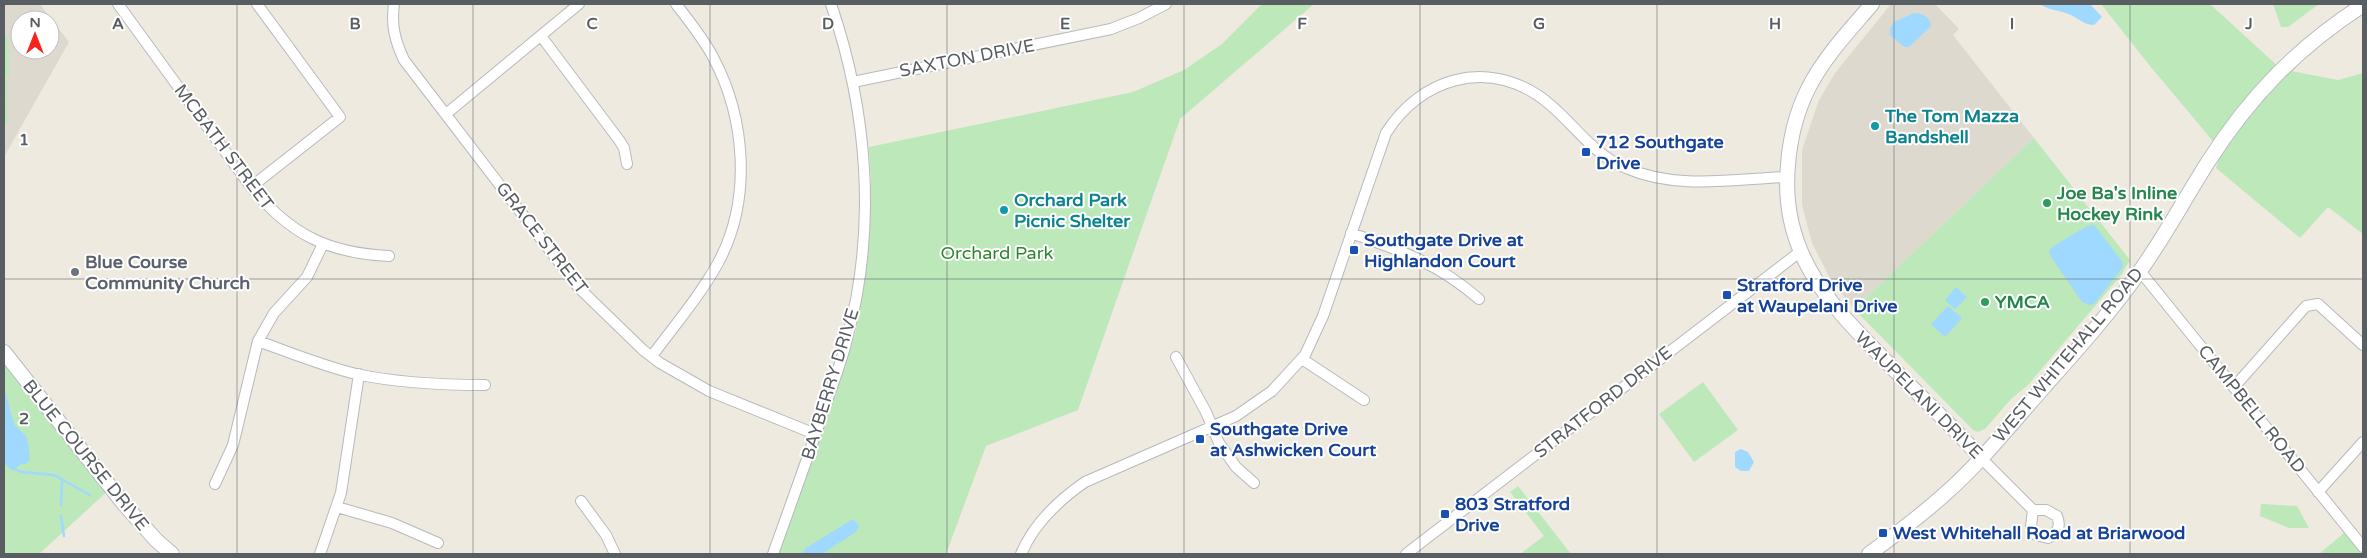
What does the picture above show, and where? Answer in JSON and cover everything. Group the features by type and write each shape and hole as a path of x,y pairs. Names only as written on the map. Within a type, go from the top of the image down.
{"main road":[{"name":"WAUPELANI DRIVE","path":"1872,4 1826,60 1808,89 1793,131 1787,177 1791,218 1801,251 1819,287 1839,314 1981,458"},
{"name":"WEST WHITEHALL ROAD","path":"1869,554 1930,507 1981,458 2095,329 2140,271 2170,226 2207,163 2239,116 2263,87 2282,67 2319,36 2363,5"},
{"name":"BLUE COURSE DRIVE","path":"4,352 124,504 156,540 172,554"}],"street":[{"name":"MCBATH STREET","path":"118,4 251,187 275,214 292,227 323,244 364,254 389,256"},
{"path":"251,187 340,117 257,4"},
{"name":"GRACE STREET","path":"394,4 392,25 397,45 404,60 578,287 652,356 709,391 815,434"},
{"path":"446,114 580,4"},
{"path":"652,356 709,278 719,261 734,217 740,177 738,131 726,86 712,55 676,4"},
{"name":"BAYBERRY DRIVE","path":"773,554 847,340 862,259 866,200 860,115 853,82 831,4"},
{"name":"SAXTON DRIVE","path":"853,82 1110,29 1139,18 1166,4"},
{"path":"541,36 619,140 624,148 627,164"},
{"path":"1021,554 1044,517 1066,495 1085,482 1236,416 1266,396 1286,378 1304,357 1323,316 1379,152 1394,120 1416,98 1428,90 1442,84 1467,78 1493,78 1522,86 1540,96 1594,149 1617,164 1642,174 1679,181 1787,177"},
{"path":"1351,234 1399,250 1431,264 1479,299"},
{"path":"215,484 233,445 258,341 274,313 307,277 323,244"},
{"name":"STRATFORD DRIVE","path":"1406,554 1801,251"},
{"name":"CAMPBELL ROAD","path":"2140,271 2235,386 2363,547"},
{"path":"2235,386 2306,306 2311,304 2318,304 2363,344"},
{"path":"258,341 298,356 359,374 409,382 485,385"},
{"path":"1176,357 1230,460 1254,483"},
{"path":"1304,357 1320,366 1322,371 1364,400"},
{"path":"320,554 337,507 348,453 359,374"},
{"path":"2318,492 2363,442"},
{"name":"WAUPELANI DRIVE","path":"1981,458 2033,510"},
{"path":"581,501 602,529 614,554"},
{"path":"337,507 392,523 438,543"}],"shaded area":[{"path":"4,4 40,4 45,10 10,10 10,60 59,60 4,157"},
{"path":"1891,4 1935,4 1959,29 1953,35 2034,138 1854,309 1831,280 1812,243 1802,205 1802,150 1819,100 1835,73"},
{"path":"60,30 69,42 60,58"}],"green space":[{"name":"Orchard Park","path":"1262,4 1314,4 1180,119 1078,410 986,446 946,554 778,554 856,331 868,253 871,179 869,147 1133,92 1184,70 1222,44"},
{"path":"2101,4 2210,4 2281,69 2338,80 2363,73 2363,234 2328,207 2300,238 2216,168 2222,152"},
{"path":"2273,4 2319,4 2288,27 2281,27"},
{"path":"4,36 8,36 9,78 4,78"},
{"path":"4,81 7,81 8,123 4,123"},
{"path":"2034,138 2130,260 2122,274 2028,385 2011,399 1985,429 1978,432 1973,430 1854,309"},
{"path":"4,352 111,488 39,554 4,554"},
{"path":"1703,382 1738,430 1694,462 1659,414"},
{"path":"1518,486 1571,554 1520,554 1544,536 1510,492"},
{"path":"2261,504 2297,506 2309,528 2289,528 2260,516"},
{"path":"2344,533 2362,554 2319,554"}],"water":[{"path":"2040,4 2090,4 2102,17 2094,25 2091,25 2067,13"},
{"path":"1914,13 1926,16 1931,26 1909,47 1904,47 1890,35 1890,28 1894,22"},
{"path":"2094,225 2122,261 2123,267 2094,304 2089,305 2082,302 2051,257 2049,251 2052,247 2087,226"},
{"path":"1956,287 1967,297 1955,309 1945,300"},
{"path":"1948,306 1962,318 1945,337 1931,324"},
{"path":"4,387 14,424 27,437 30,459 26,464 21,464 13,471 4,463"},
{"path":"1741,449 1748,452 1754,462 1749,471 1741,471 1735,467 1735,452"},
{"path":"853,519 859,526 856,532 822,554 801,554 806,548"}],"waterway":[{"path":"15,469 21,472 54,475 90,495"},
{"path":"61,505 62,480"},
{"path":"61,516 64,536"}],"place":[{"name":"The Tom Mazza Bandshell","path":"1875,126"},
{"name":"712 Southgate Drive","path":"1586,152"},
{"name":"Joe Ba's Inline Hockey Rink","path":"2047,203"},
{"name":"Orchard Park Picnic Shelter","path":"1004,210"},
{"name":"Southgate Drive at Highlandon Court","path":"1354,250"},
{"name":"Blue Course Community Church","path":"75,272"},
{"name":"Stratford Drive at Waupelani Drive","path":"1727,295"},
{"name":"YMCA","path":"1985,302"},
{"name":"Southgate Drive at Ashwicken Court","path":"1200,439"},
{"name":"803 Stratford Drive","path":"1445,514"},
{"name":"West Whitehall Road at Briarwood","path":"1883,533"}]}
